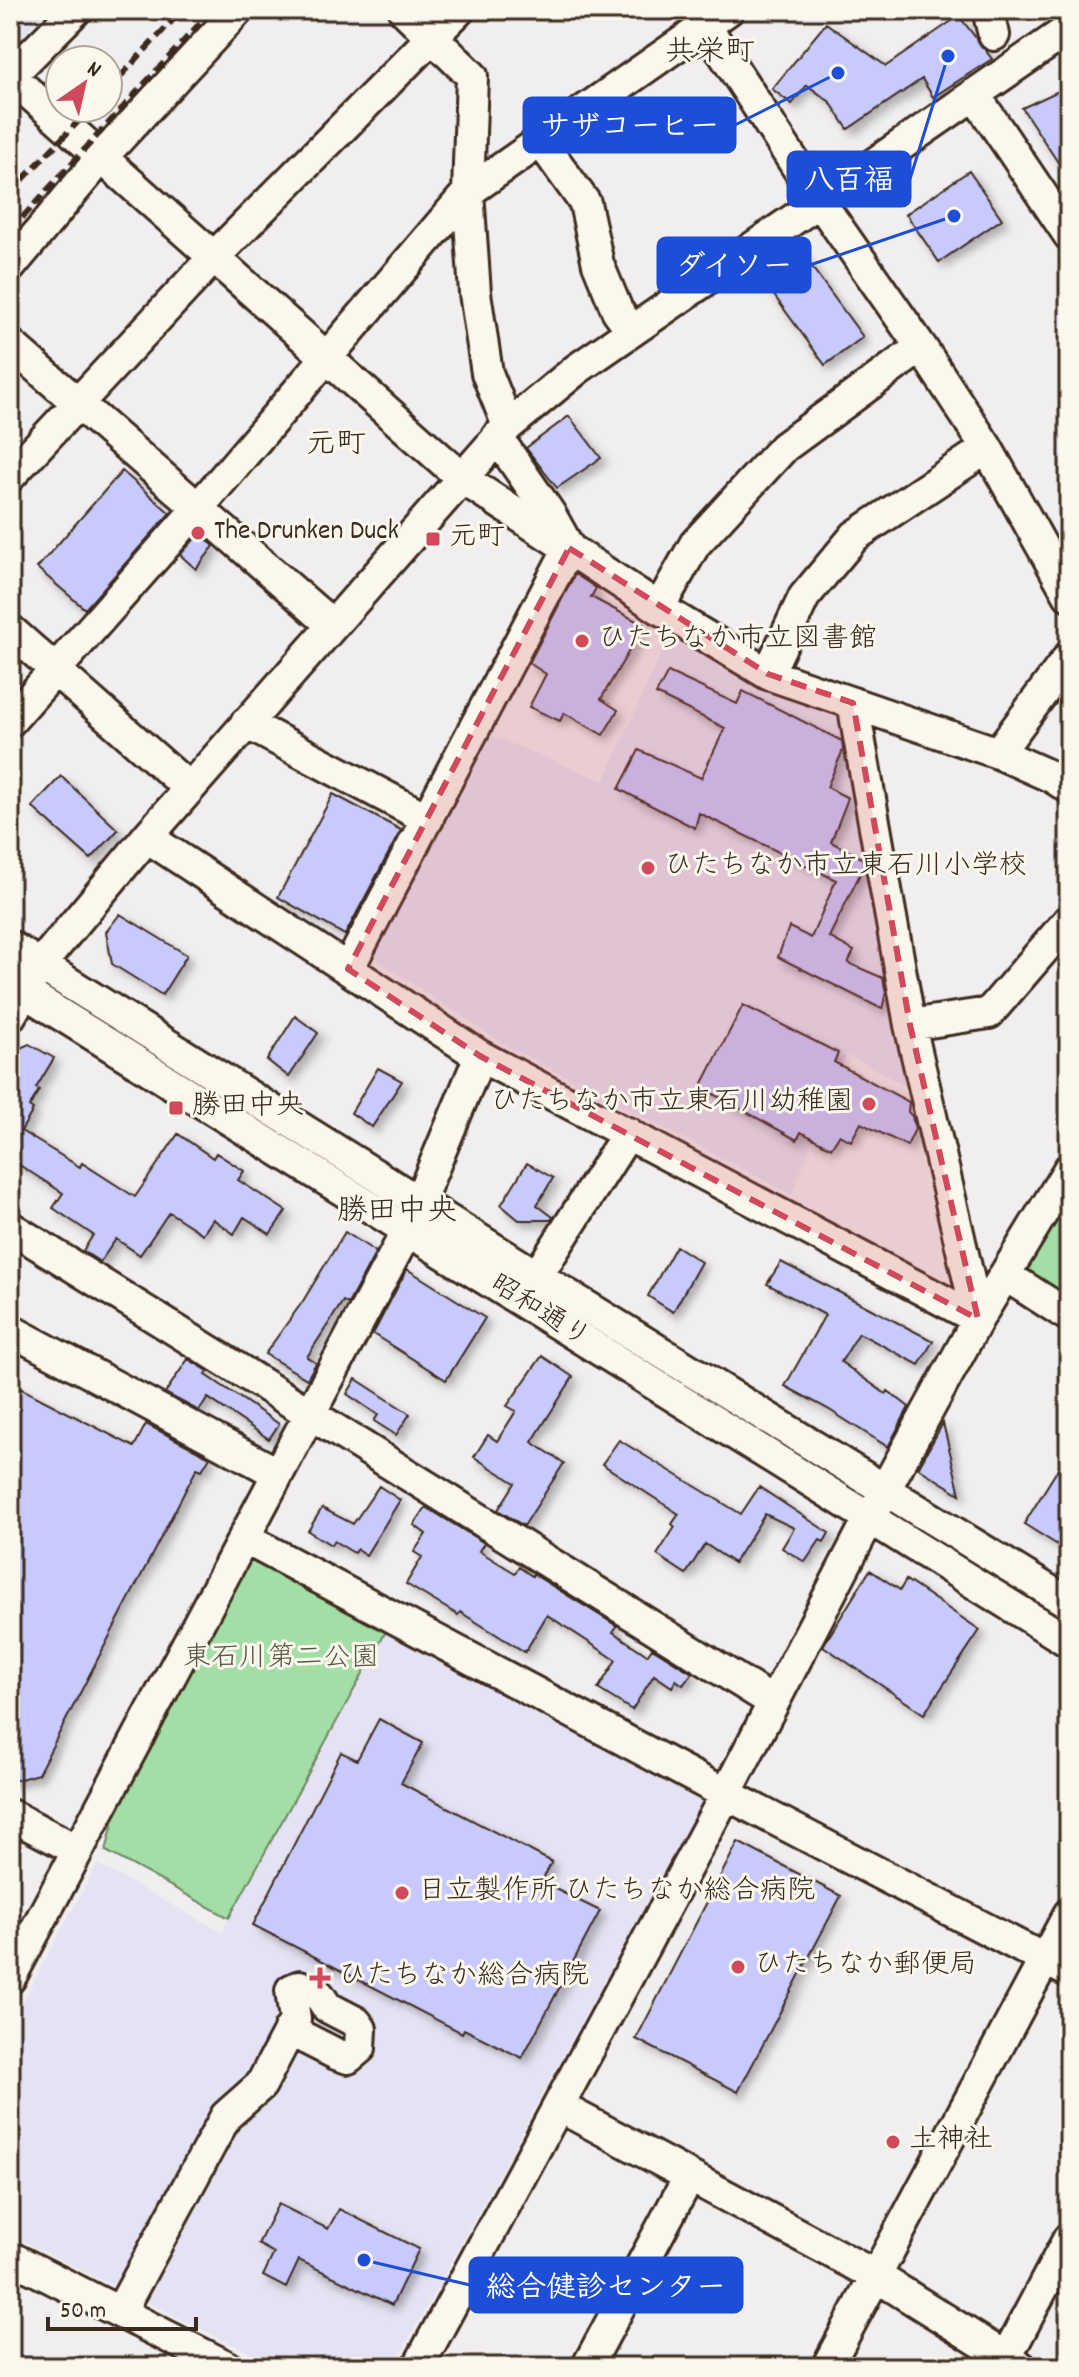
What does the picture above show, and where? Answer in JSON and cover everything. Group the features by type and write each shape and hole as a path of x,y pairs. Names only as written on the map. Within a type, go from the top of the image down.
{"street":[{"path":"76,10 10,76 462,478 659,608 768,674 998,753 1069,788"},
{"path":"10,267 100,159 238,10"},
{"path":"404,10 472,76 468,192 475,293 487,373 502,432 569,548"},
{"path":"10,476 213,258 459,10"},
{"path":"10,721 198,508 468,192 711,15 820,202 987,448 1069,595"},
{"path":"14,996 189,788 502,432 577,369 1069,29"},
{"path":"974,94 1069,235"},
{"path":"540,140 585,203 598,264 617,310 632,331"},
{"path":"10,344 332,625"},
{"path":"659,608 695,544 784,447 921,347"},
{"path":"768,674 804,597 855,536 987,448"},
{"path":"348,969 569,548"},
{"path":"10,630 189,788"},
{"path":"998,753 1069,657"},
{"path":"853,703 910,1025 978,1319"},
{"path":"246,723 428,819"},
{"path":"147,837 480,1056 978,1319"},
{"path":"910,1025 989,1013 1069,920"},
{"name":"昭和通り","path":"10,946 537,1276 1069,1603"},
{"name":"昭和通り","path":"14,996 407,1231 1069,1642"},
{"path":"10,1978 407,1231 480,1056"},
{"path":"537,1276 628,1133"},
{"path":"418,2367 560,2107 884,1490 978,1319 1069,1169"},
{"path":"10,1227 773,1702"},
{"path":"1005,1275 1069,1316"},
{"path":"10,1330 277,1473"},
{"path":"244,1538 726,1794 1057,1965"},
{"path":"10,1815 77,1850"},
{"path":"827,2367 876,2276 1057,1965 1069,1914"},
{"path":"120,2312 226,2116 261,2085 289,2030"},
{"path":"560,2107 876,2276 1010,2364 1069,2238"},
{"path":"587,2367 689,2177"},
{"path":"10,2257 228,2367"}],"highlighted area":[{"path":"569,548 768,674 853,703 910,1025 978,1319 480,1056 348,969"}],"shaded area":[{"path":"10,10 48,10 10,48"},
{"name":"ひたちなか市立東石川小学校","path":"669,635 852,726 922,1095 846,1054 792,1195 505,1045 369,955 492,736 604,781"},
{"name":"ひたちなか総合病院","path":"390,1624 704,1797 394,2367 278,2367 10,2235 10,2025 97,1864 222,1932"}],"green space":[{"path":"1069,1196 1069,1303 1028,1277 1025,1266"},
{"name":"東石川第二公園","path":"248,1555 390,1624 229,1918 106,1851 118,1803"}],"building":[{"path":"959,16 992,59 933,97 922,79 848,129 830,102 807,85 792,104 772,89 826,23 886,66"},
{"path":"1069,86 1069,179 1022,108"},
{"path":"969,171 1002,219 939,262 906,214"},
{"path":"800,251 863,337 825,365 762,279"},
{"path":"569,416 601,458 557,488 526,448"},
{"path":"122,471 170,513 85,609 37,568"},
{"path":"200,533 214,546 196,569 180,555"},
{"name":"ひたちなか市立図書館","path":"575,574 596,588 591,597 644,625 601,699 618,710 603,735 564,713 560,721 529,707 546,674 529,663"},
{"path":"668,672 737,704 743,691 842,741 843,750 827,787 848,798 831,842 862,858 864,866 829,937 854,951 848,963 883,978 886,993 882,1009 778,957 789,927 811,938 836,880 699,813 695,828 619,789 639,750 701,778 725,728 656,694"},
{"path":"61,776 118,830 91,859 32,807"},
{"path":"333,794 401,830 345,935 278,897"},
{"path":"120,914 187,955 162,995 112,964 106,932"},
{"path":"743,1005 838,1053 834,1062 909,1102 908,1112 915,1129 907,1146 861,1123 851,1141 839,1135 831,1148 801,1132 797,1140 701,1087"},
{"path":"295,1016 318,1033 289,1077 267,1060"},
{"path":"29,1044 54,1058 36,1088 39,1090 29,1107 33,1110 21,1131 80,1167 82,1163 135,1197 178,1134 213,1158 216,1153 244,1171 238,1180 286,1211 270,1234 244,1217 234,1234 213,1219 203,1234 169,1212 140,1255 116,1239 100,1262 83,1251 93,1235 53,1208 63,1193 10,1159 10,1063 18,1049"},
{"path":"378,1068 402,1081 372,1127 351,1113"},
{"path":"527,1163 553,1178 537,1205 553,1217 551,1220 519,1220 501,1205"},
{"path":"345,1232 376,1252 348,1304 343,1301 307,1357 316,1363 307,1379 265,1354 303,1301"},
{"path":"676,1246 701,1262 673,1312 648,1296"},
{"path":"781,1262 933,1341 919,1365 859,1333 841,1362 909,1407 888,1447 785,1386 825,1315 767,1284"},
{"path":"407,1269 485,1318 446,1380 373,1334"},
{"path":"542,1356 573,1377 532,1442 564,1463 524,1526 498,1510 515,1483 474,1457 488,1435 497,1441 516,1411 507,1406"},
{"path":"188,1359 208,1371 206,1375 279,1424 269,1439 208,1398 199,1411 165,1393"},
{"path":"356,1379 410,1414 396,1435 374,1421 378,1415 347,1394"},
{"path":"10,1383 134,1447 146,1424 210,1457 202,1470 197,1468 38,1774 10,1782"},
{"path":"943,1423 960,1494 918,1468"},
{"path":"619,1440 741,1514 759,1487 829,1533 824,1542 820,1540 805,1562 782,1548 794,1528 765,1514 734,1563 705,1544 686,1574 657,1555 675,1527 672,1524 679,1514 602,1464"},
{"path":"1069,1451 1069,1552 1024,1524"},
{"path":"379,1486 400,1500 366,1555 357,1549 354,1553 334,1541 331,1545 308,1531 322,1508 353,1524"},
{"path":"426,1507 484,1543 479,1551 515,1573 519,1567 533,1574 617,1626 613,1632 647,1655 652,1648 692,1673 683,1685 676,1680 672,1687 654,1675 632,1710 598,1689 616,1660 547,1615 525,1652 460,1612 458,1615 406,1584 422,1557 414,1552 426,1534 414,1525"},
{"path":"870,1570 900,1590 906,1580 980,1630 924,1714 823,1646"},
{"name":"日立製作所 ひたちなか総合病院","path":"379,1719 423,1743 401,1783 552,1862 541,1882 600,1911 522,2058 464,2029 462,2033 253,1925 341,1752 357,1760"},
{"path":"738,1842 841,1896 738,2092 636,2039"},
{"path":"278,2204 328,2229 339,2209 419,2249 392,2305 299,2260 286,2288 263,2276 274,2253 258,2244"}],"railway":[{"path":"124,73 182,10"},
{"path":"10,231 212,10"},
{"path":"10,193 76,124"}],"place":[{"name":"八百福","path":"948,56"},
{"name":"サザコーヒー","path":"838,73"},
{"name":"ダイソー","path":"954,216"},
{"name":"The Drunken Duck","path":"198,533"},
{"name":"元町","path":"433,539"},
{"name":"ひたちなか市立図書館","path":"582,641"},
{"name":"ひたちなか市立東石川小学校","path":"648,868"},
{"name":"ひたちなか市立東石川幼稚園","path":"869,1104"},
{"name":"勝田中央","path":"176,1108"},
{"name":"日立製作所 ひたちなか総合病院","path":"402,1893"},
{"name":"ひたちなか郵便局","path":"738,1967"},
{"name":"ひたちなか総合病院","path":"320,1978"},
{"name":"土神社","path":"893,2142"},
{"name":"総合健診センター","path":"364,2260"}],"district":[{"name":"共栄町","path":"710,54"},
{"name":"元町","path":"336,446"},
{"name":"勝田中央","path":"397,1213"}]}
